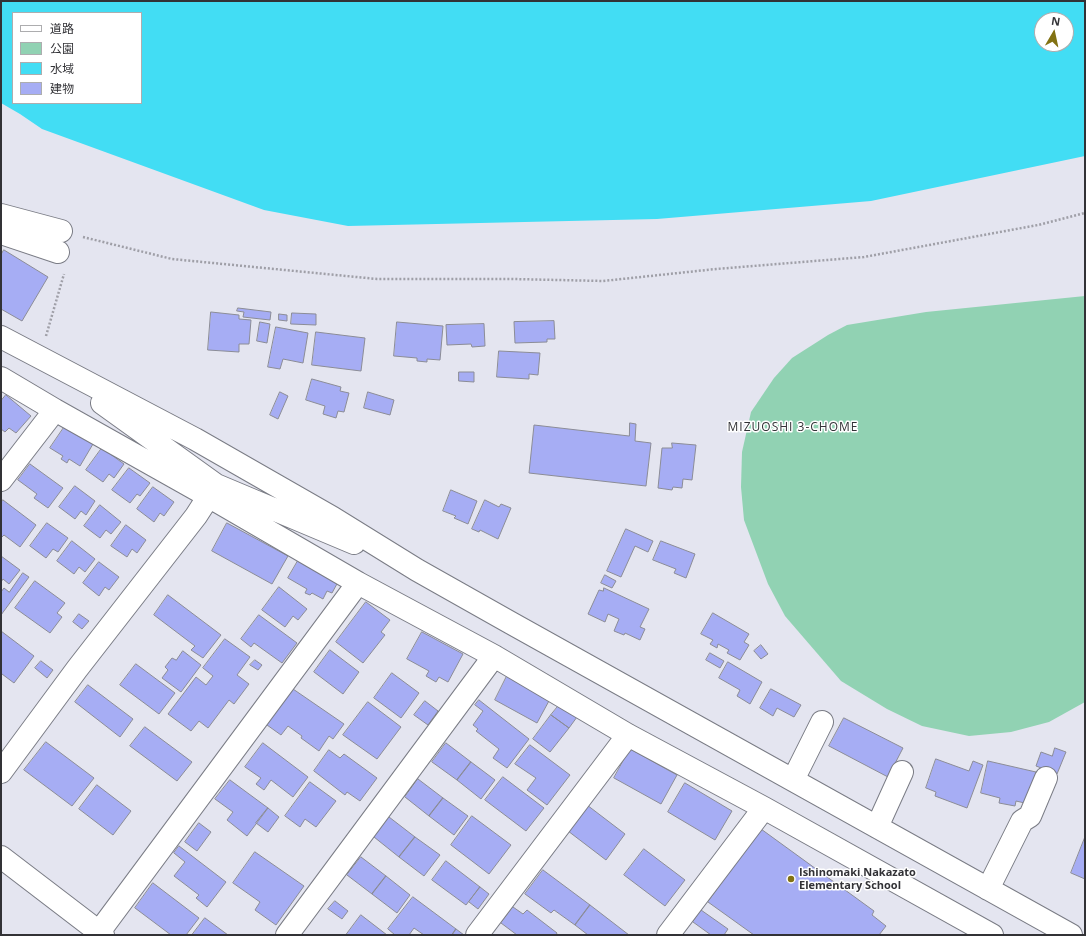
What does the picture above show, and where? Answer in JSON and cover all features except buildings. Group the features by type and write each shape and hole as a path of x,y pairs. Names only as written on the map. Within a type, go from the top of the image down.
{"street":[{"path":"1,215 18,220 59,242"},
{"path":"1,233 59,242"},
{"path":"1,337 195,439 333,518 417,570 1071,935"},
{"path":"1,378 55,410 212,490 358,583 494,656 628,735 764,808 992,935"},
{"path":"96,387 91,395 212,490 354,543 361,535"},
{"path":"1,480 55,410"},
{"path":"1,772 77,668 196,516 212,490"},
{"path":"1,857 101,934 358,583"},
{"path":"287,935 494,656"},
{"path":"793,780 822,722"},
{"path":"478,935 628,735"},
{"path":"877,827 902,772"},
{"path":"988,889 1022,821 1030,816 1046,778"},
{"path":"668,935 764,808"}],"path":[{"path":"46,338 48,326 65,268 59,263 59,242 172,259 369,278 603,281 716,269 864,257 1038,225 1085,213"}],"green space":[{"path":"1085,296 1085,702 1049,722 1011,732 969,736 922,726 887,709 841,681 785,616 768,584 744,520 741,487 742,452 751,412 774,378 792,358 828,335 847,325 926,312"}],"water":[{"path":"1,1 1085,1 1085,156 871,201 657,219 348,226 264,210 42,129 1,103"}],"place":[{"name":"Ishinomaki Nakazato Elementary School","path":"791,879"}],"district":[{"name":"MIZUOSHI 3-CHOME","path":"793,428"}]}
